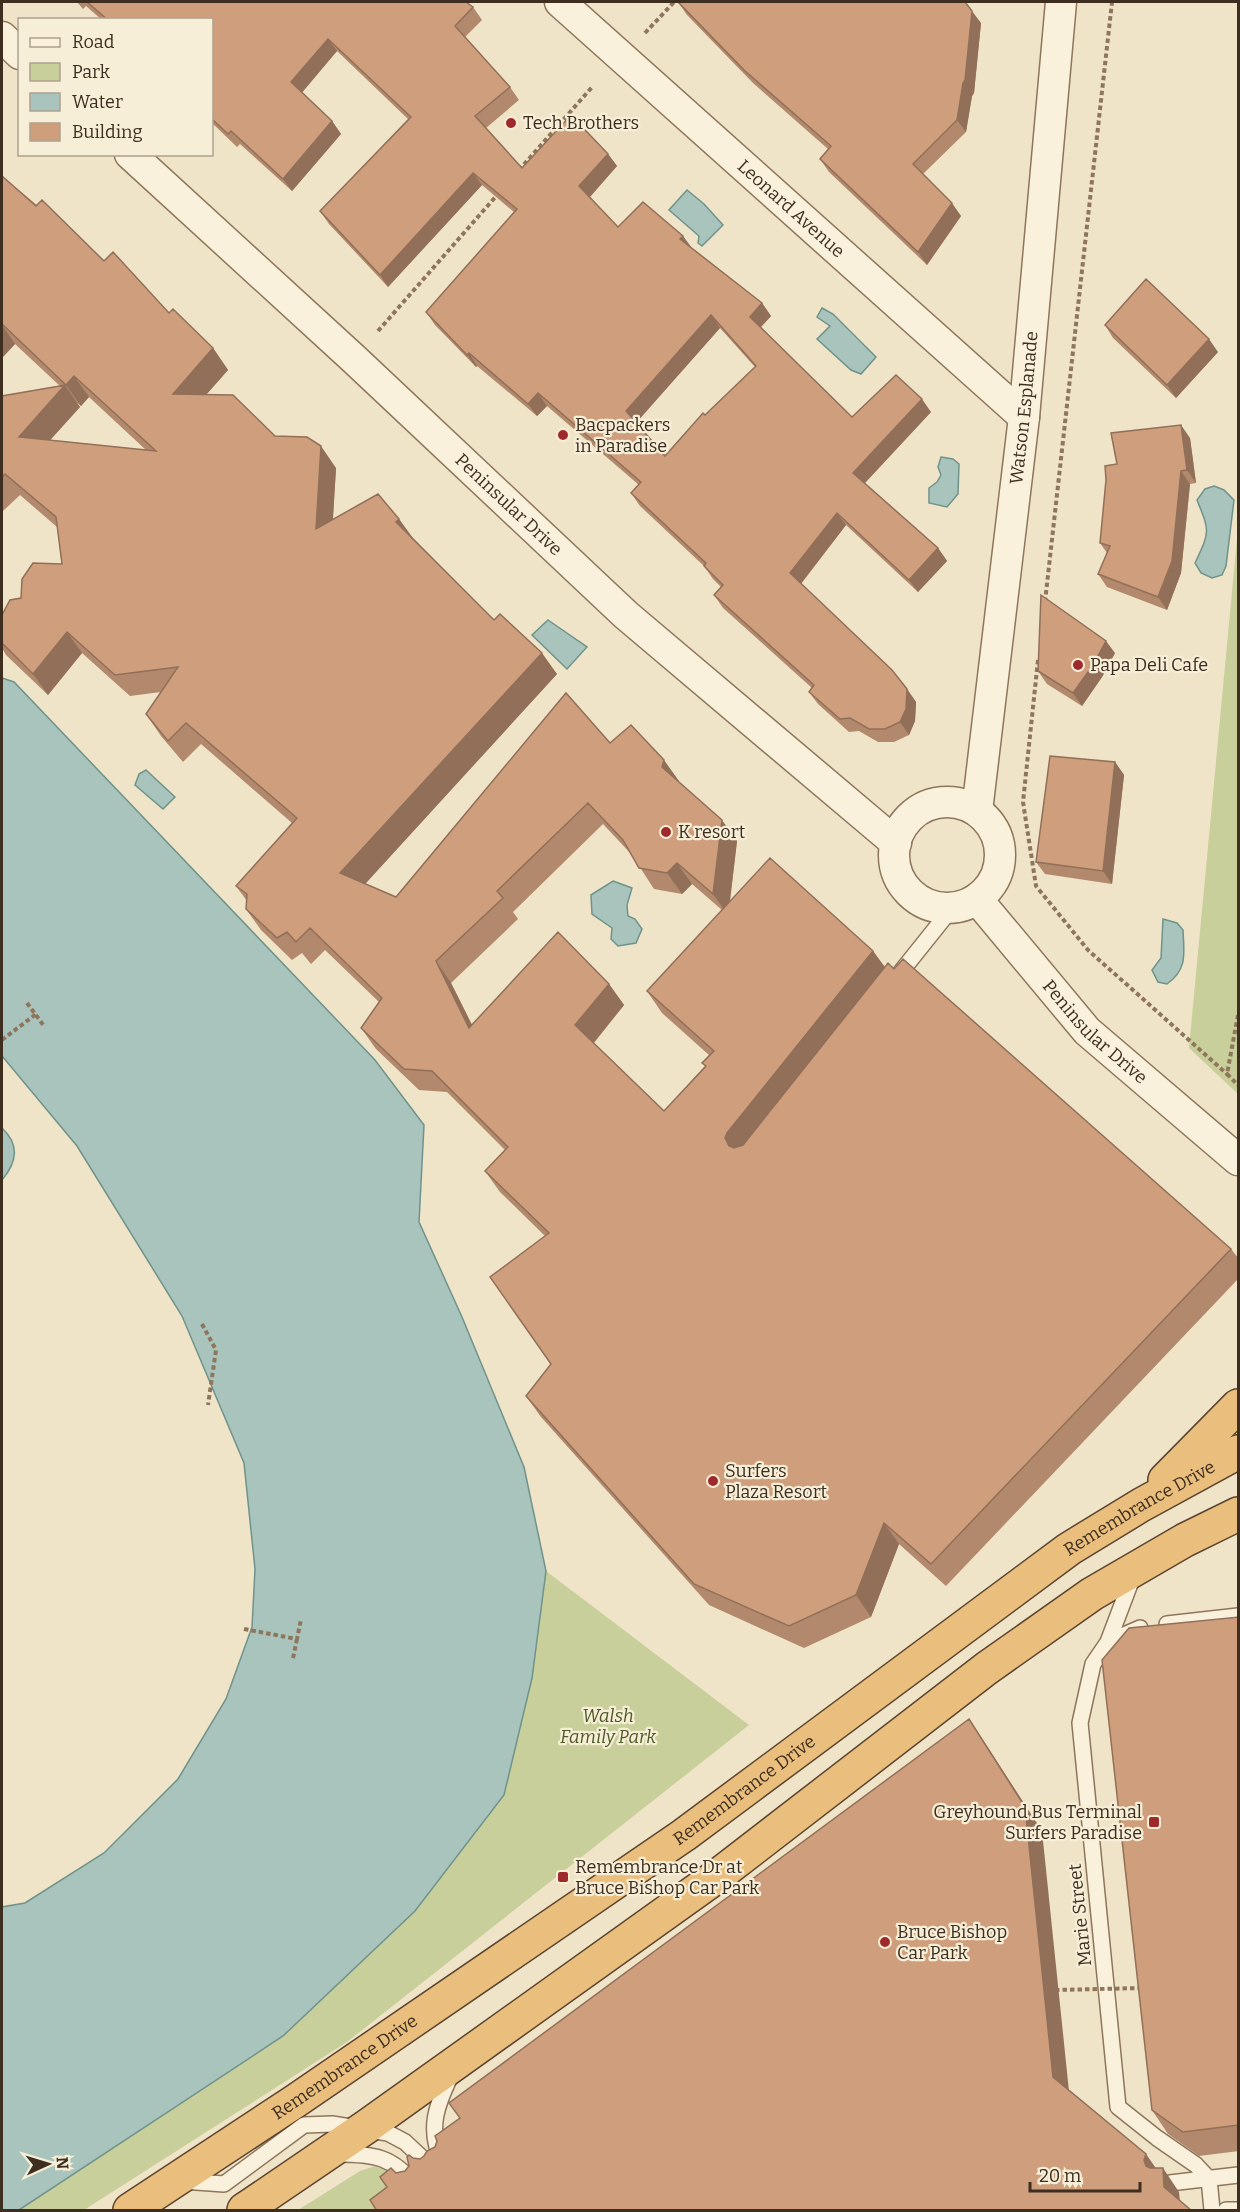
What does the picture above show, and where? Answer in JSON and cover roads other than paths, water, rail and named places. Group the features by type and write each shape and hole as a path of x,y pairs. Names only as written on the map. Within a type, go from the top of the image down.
{"highway":[{"path":"1141,1505 1239,1406"},
{"name":"Remembrance Drive","path":"130,2211 304,2096 684,1835 1070,1549 1141,1505 1239,1452"},
{"path":"244,2211 363,2129 720,1874 987,1668 1092,1594 1136,1568 1239,1514"}],"street":[{"name":"Leonard Avenue","path":"560,2 1024,417"},
{"name":"Watson Esplanade","path":"977,811 1024,417 1060,2"},
{"path":"2,37 18,52"},
{"name":"Peninsular Drive","path":"132,156 354,359 626,615 896,843"},
{"path":"949,802 977,811 988,821 996,834 1000,848 1000,862 988,889 965,904 932,905 917,898 906,888 897,866 896,843 905,824 921,809 935,803 949,802"},
{"name":"Peninsular Drive","path":"965,904 1087,1031 1235,1159"}],"lane":[{"path":"885,992 965,904"},
{"name":"Marie Street","path":"1136,1568 1108,1642 1093,1664 1080,1723 1118,2107 1196,2165 1209,2179"},
{"path":"1108,1642 1143,1627 1239,1616"},
{"path":"176,2180 224,2184 304,2125 332,2124 388,2133 405,2142 439,2169 435,2148 437,2105 457,2061"},
{"path":"324,2154 361,2154 379,2157 397,2165 416,2187"},
{"path":"1170,2183 1239,2175"},
{"path":"1209,2179 1212,2211"},
{"path":"1226,2211 1239,2210"}],"water":[{"path":"687,190 704,204 723,225 702,246 698,243 699,236 669,210"},
{"path":"822,308 833,314 876,357 861,374 851,370 817,339 830,326 817,317"},
{"path":"941,457 953,459 959,464 958,494 947,507 929,503 929,488 937,482 941,475 938,467"},
{"path":"1214,486 1224,490 1234,500 1226,566 1222,575 1212,578 1201,573 1195,563 1206,537 1206,526 1197,500 1205,489"},
{"path":"548,620 587,647 567,669 532,635"},
{"path":"2,678 14,682 375,1060 424,1125 419,1222 462,1317 524,1467 546,1571 532,1678 504,1795 415,1911 283,2036 19,2210 2,2210 2,1907 25,1903 104,1853 178,1779 226,1699 252,1627 255,1569 244,1463 182,1316 77,1146 2,1056"},
{"path":"146,770 175,797 163,809 135,785 139,774"},
{"path":"613,881 632,888 627,905 628,916 635,919 642,929 636,943 618,946 611,939 612,928 592,914 591,895"},
{"path":"1163,919 1177,923 1183,930 1182,966 1167,984 1158,982 1152,970 1161,958"},
{"path":"2,1128 12,1141 14,1154 11,1167 2,1180"}],"place":[{"name":"Tech Brothers","path":"511,123"},
{"name":"Bacpackers in Paradise","path":"563,435"},
{"name":"Papa Deli Cafe","path":"1078,665"},
{"name":"K resort","path":"666,832"},
{"name":"Surfers Plaza Resort","path":"713,1481"},
{"name":"Greyhound Bus Terminal Surfers Paradise","path":"1154,1822"},
{"name":"Remembrance Dr at Bruce Bishop Car Park","path":"563,1877"},
{"name":"Bruce Bishop Car Park","path":"885,1942"}],"park label":[{"name":"Walsh Family Park","path":"608,1726"}]}
